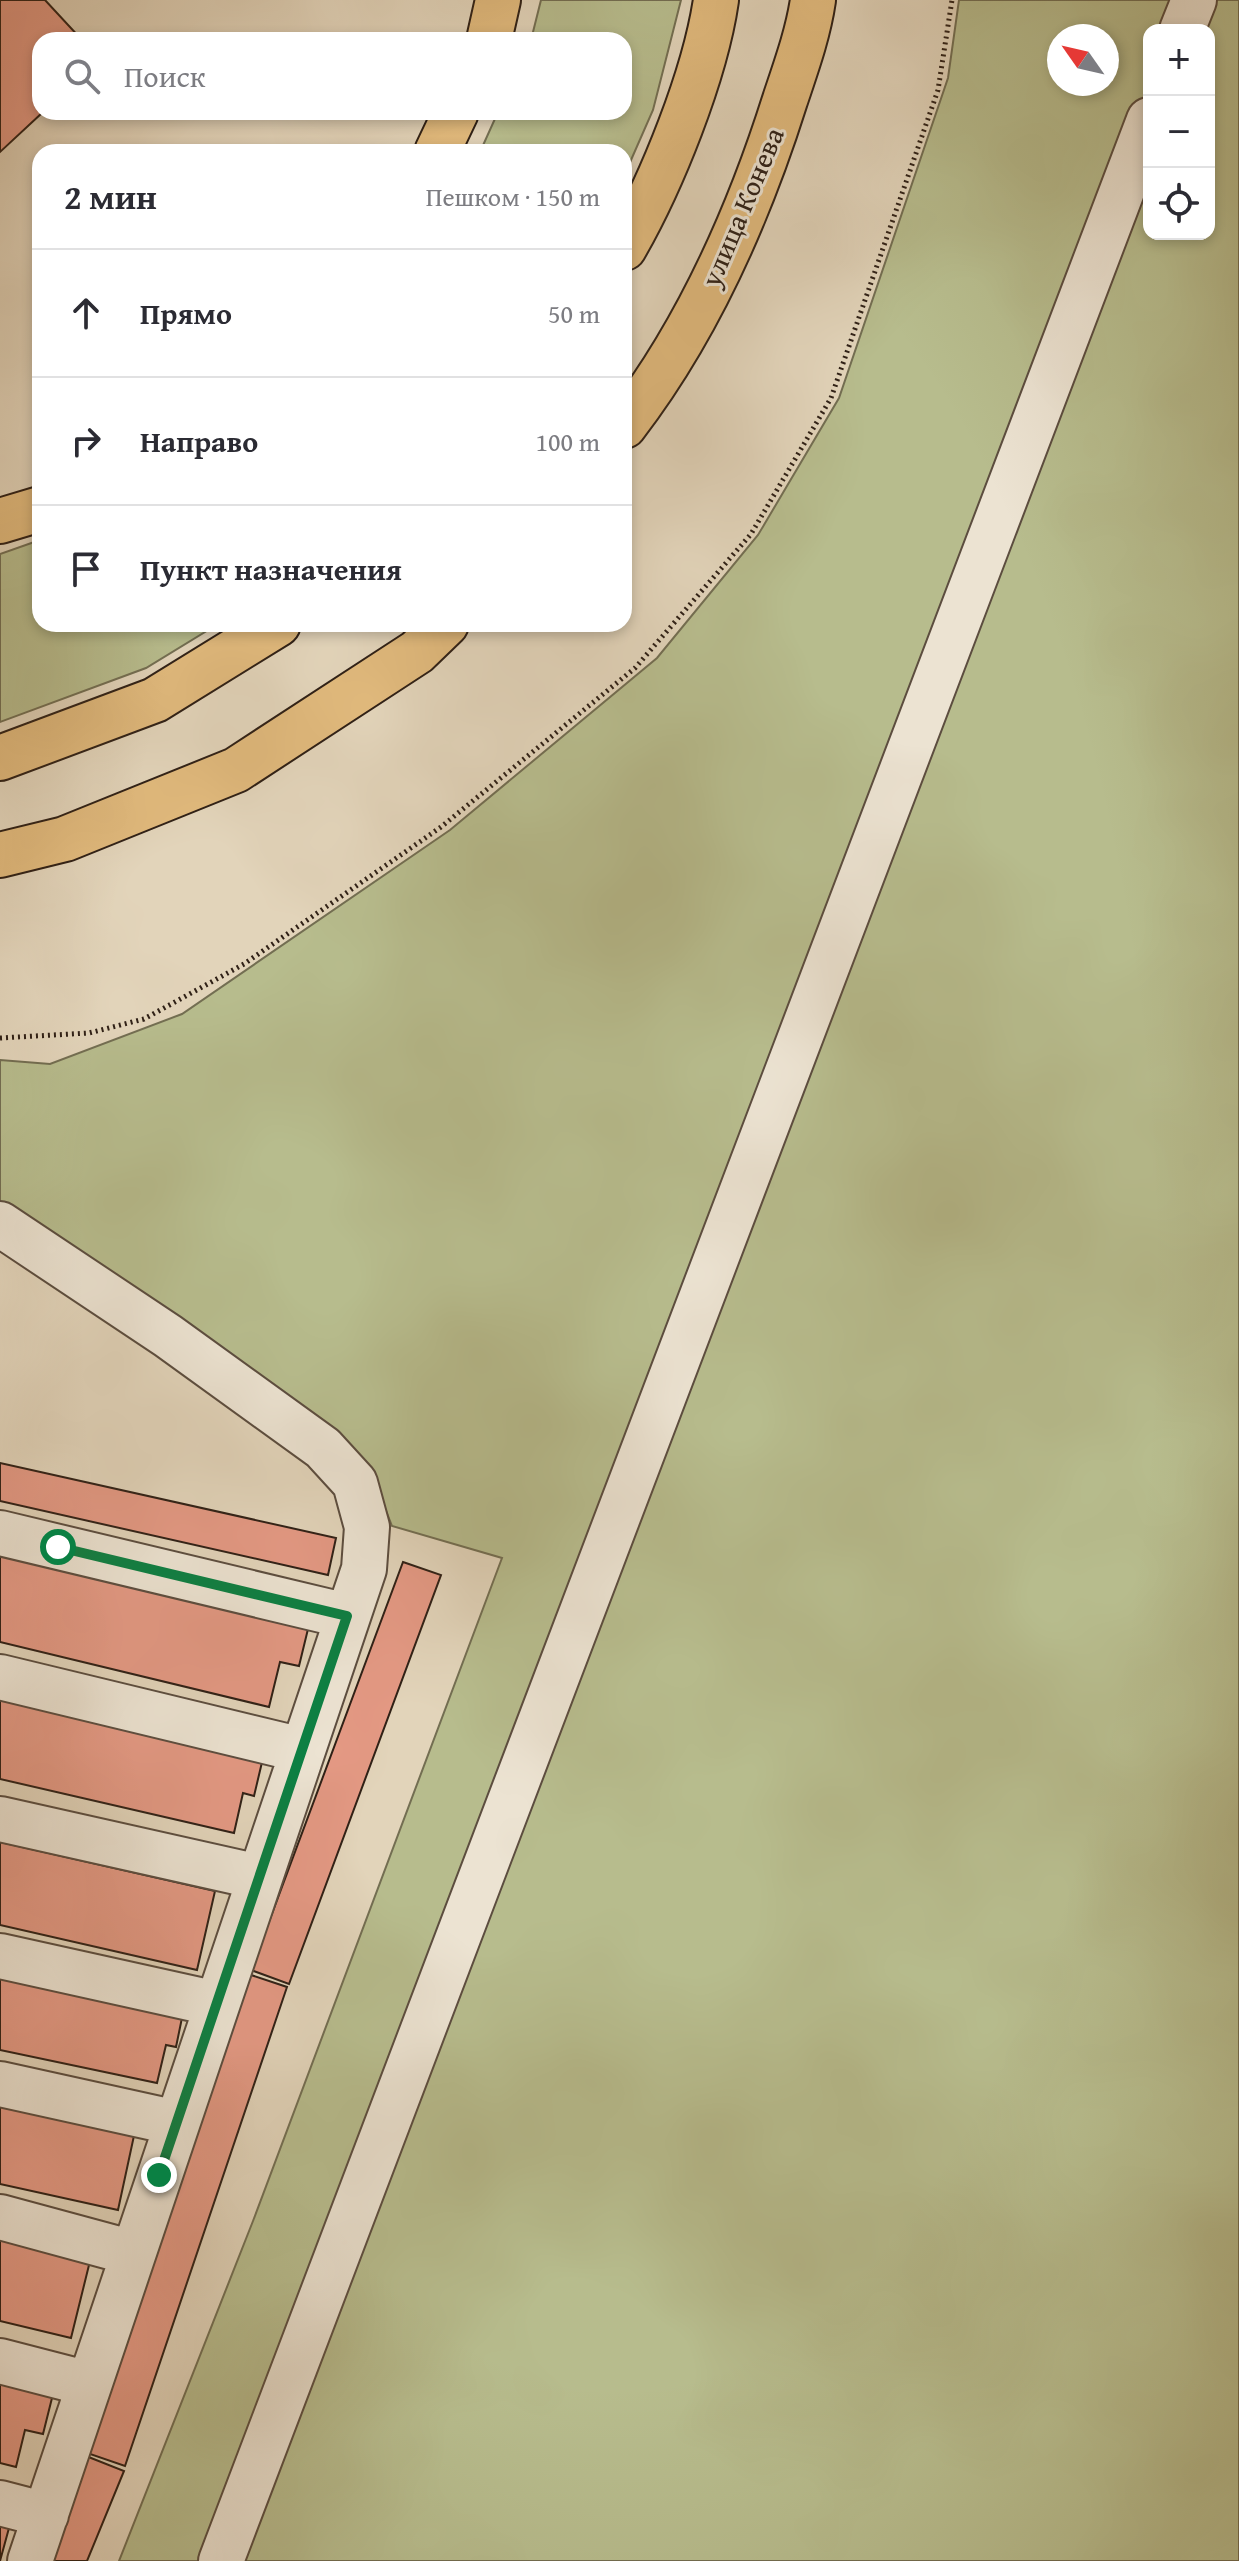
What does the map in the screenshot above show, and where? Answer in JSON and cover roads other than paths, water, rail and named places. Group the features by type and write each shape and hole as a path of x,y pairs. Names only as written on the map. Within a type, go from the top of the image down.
{"main road":[{"path":"491,32 498,0"},
{"path":"632,234 681,120 713,23 716,0"},
{"name":"улица Конева","path":"633,414 703,302 764,168 809,25 813,0"},
{"path":"441,144 452,120"},
{"path":"0,521 32,511"},
{"path":"0,758 155,700 265,632"},
{"path":"0,855 65,839 236,770 417,652 438,632"}],"lane":[{"path":"1184,24 1194,0"},
{"path":"221,2561 1143,136"},
{"path":"0,1224 168,1336 323,1448 355,1483 367,1527 364,1569 30,2561"},
{"path":"0,1533 347,1616"},
{"path":"0,1677 302,1750"},
{"path":"0,1819 259,1877"},
{"path":"0,1956 217,2004"},
{"path":"0,2084 177,2123"},
{"path":"0,2217 133,2253"},
{"path":"0,2361 89,2384"},
{"path":"0,2503 46,2515"}]}
